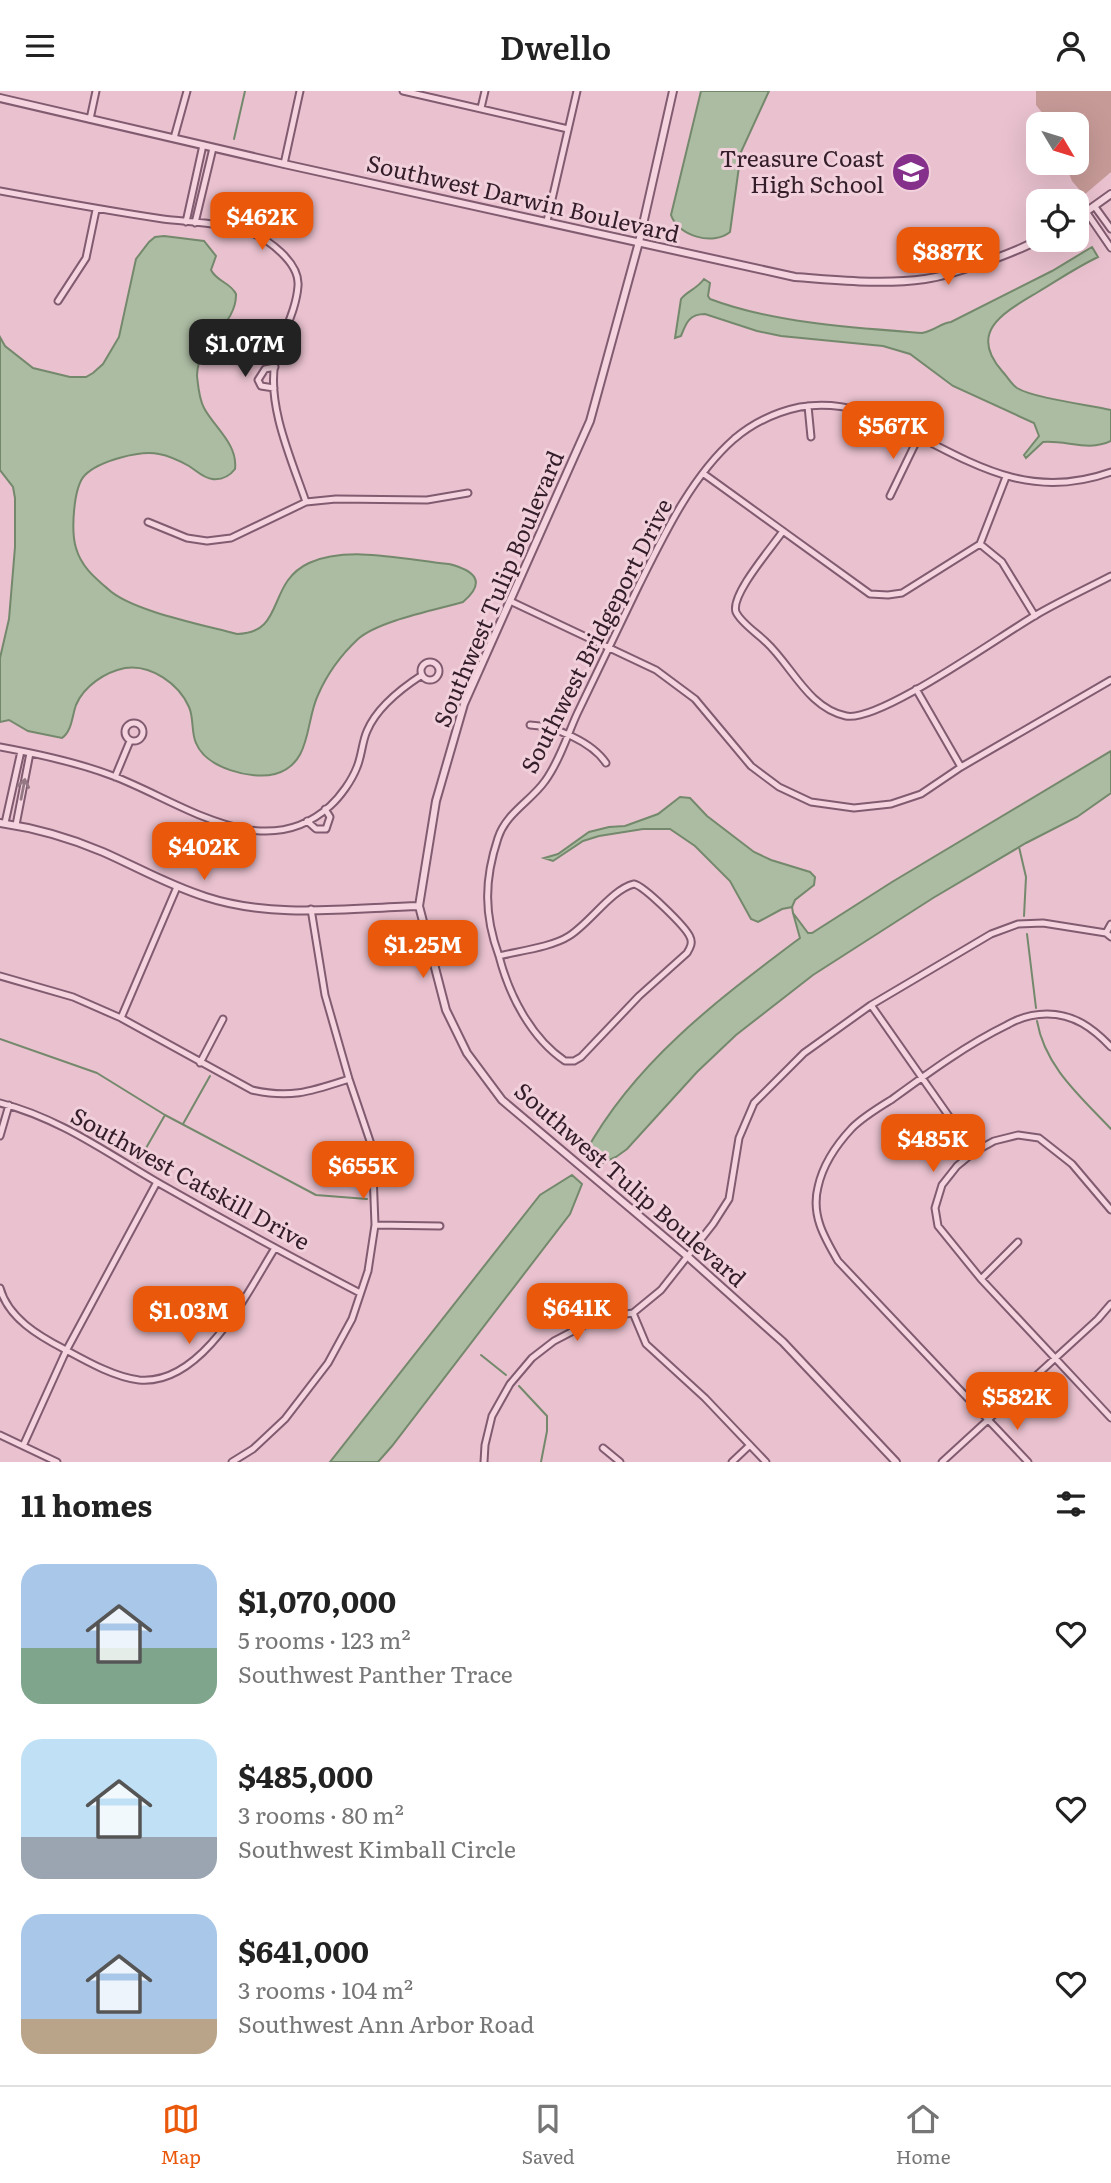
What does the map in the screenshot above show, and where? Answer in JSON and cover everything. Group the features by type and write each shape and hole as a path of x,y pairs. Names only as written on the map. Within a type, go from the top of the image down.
{"street":[{"path":"90,119 96,91"},
{"path":"174,138 187,91"},
{"path":"284,164 300,91"},
{"path":"403,91 568,129"},
{"path":"481,108 485,91"},
{"path":"547,221 577,91"},
{"name":"Southwest Tulip Boulevard","path":"673,91 639,242 590,421 464,704 436,801 419,905 446,1010 474,1063 502,1100 687,1256 783,1342 896,1462"},
{"name":"Southwest Darwin Boulevard","path":"2,96 214,148 788,276 874,282 927,279 1026,245"},
{"path":"186,222 203,145"},
{"path":"195,223 214,148"},
{"path":"194,189 202,191"},
{"path":"0,191 96,210 245,230 271,242 288,261 299,283 275,367 274,388 277,411 306,502"},
{"path":"1089,212 1111,194"},
{"path":"1095,207 1111,229"},
{"path":"58,301 86,258 96,210"},
{"path":"1089,216 1111,248"},
{"path":"274,388 261,386 258,380 265,369 275,367"},
{"name":"Southwest Bridgeport Drive","path":"499,956 564,939 586,923 622,889 634,884 644,888 688,934 691,943 687,953 639,996 581,1057 571,1062 565,1061 558,1057 530,1025 511,990 491,934 486,907 490,871 499,835 515,810 545,782 662,541 704,474 733,440 770,416 808,406 832,405 879,415 1006,477 1037,483 1072,484 1111,472"},
{"path":"808,406 811,437"},
{"path":"890,496 919,436"},
{"path":"704,474 870,594 888,595 902,593 980,544 1006,477"},
{"path":"148,522 187,538 207,541 231,538 306,502 336,499 427,500 468,493"},
{"path":"783,531 739,593 735,605 737,614 774,649 819,705 847,716 870,714 916,689 1035,615 1111,576"},
{"path":"980,544 1002,562 1035,615"},
{"path":"510,601 656,670 695,699 751,766 779,787 811,802 853,808 891,804 921,794 961,767 1111,680"},
{"path":"0,747 62,760 115,777 201,816 241,829 275,831 307,821 325,809 350,781 357,767 367,730 378,711 422,675"},
{"path":"916,689 961,767"},
{"path":"530,725 542,726 567,736 598,752 606,763"},
{"path":"115,777 130,741"},
{"path":"21,751 3,823 61,836 101,851 177,887 231,903 275,910 419,905"},
{"path":"16,825 30,753"},
{"path":"307,821 316,829 326,829 330,817 325,809"},
{"path":"121,1018 177,887"},
{"path":"232,1462 253,1449 285,1419 321,1372 352,1319 368,1271 376,1225 372,1147 325,995 311,909"},
{"path":"484,1462 492,1416 510,1384 532,1358 554,1341 598,1318 633,1313 661,1290 713,1224 729,1199 739,1138 754,1103 804,1053 871,1005 968,945 1018,924 1043,923 1108,935 1111,924"},
{"path":"0,976 73,997 121,1018 252,1090 275,1096 309,1092 349,1079"},
{"path":"871,1005 974,1152"},
{"path":"1028,1462 838,1261 824,1236 815,1211 818,1186 833,1150 855,1125 923,1077 1006,1025 1032,1015 1069,1017 1090,1027 1111,1047"},
{"path":"200,1063 223,1019"},
{"name":"Southwest Catskill Drive","path":"0,1103 41,1116 76,1133 157,1182 360,1293"},
{"path":"0,1136 9,1105"},
{"path":"1111,1210 1072,1164 1039,1138 1018,1135 994,1141 957,1166 942,1185 935,1208 937,1226 981,1279 1111,1418"},
{"path":"23,1446 66,1350 157,1182"},
{"path":"376,1225 440,1226"},
{"path":"981,1279 1018,1242"},
{"path":"0,1288 20,1321 41,1337 115,1373 139,1380 163,1378 184,1369 231,1319 275,1248"},
{"path":"942,1462 1111,1304"},
{"path":"633,1313 646,1344 705,1398 766,1462"},
{"path":"0,1435 57,1462"},
{"path":"732,1462 750,1445"},
{"path":"603,1448 620,1462"}],"shaded area":[{"path":"701,91 769,91 741,152 730,232 715,238 697,237 688,233 671,215"},
{"path":"1036,91 1111,91 1111,172 1089,191 1079,189 1070,175 1089,175 1089,112 1042,112 1036,105"},
{"path":"155,237 204,241 216,256 211,270 236,294 230,315 203,353 197,376 202,404 229,444 235,460 235,469 225,477 212,479 175,459 151,453 120,458 91,470 85,475 78,489 73,521 76,548 89,571 108,589 133,604 237,634 263,625 286,582 309,563 324,558 359,554 449,564 471,573 476,582 471,595 463,602 393,621 358,639 335,665 322,687 314,706 306,741 296,761 275,774 242,773 209,759 196,743 191,711 184,699 171,683 145,669 117,670 90,686 76,705 70,727 62,738 28,731 9,720 0,722 0,658 9,619 15,547 15,498 13,487 0,470 0,337 5,346 33,368 70,377 86,377 93,373 103,364 119,337 136,259"},
{"path":"1092,247 1098,257 1003,315 989,334 988,345 992,357 1017,388 1048,398 1111,410 1111,441 1094,446 1043,442 1026,458 1024,455 1039,436 1034,423 953,386 910,354 883,346 781,336 705,314 692,318 681,336 675,338 681,299 704,279 710,283 710,299 760,314 814,323 922,333 951,322 1084,252 1089,252"},
{"path":"1111,751 1111,793 1077,817 1026,843 933,898 813,975 736,1035 697,1072 627,1149 616,1157 600,1164 585,1153 628,1089 681,1034 739,984 800,938 793,913 808,933 812,933"},
{"path":"680,797 690,798 707,816 754,852 810,872 815,877 814,885 795,900 792,907 782,909 758,922 751,919 730,881 695,846 670,829 643,829 599,836 583,841 553,861 544,858 558,854 589,832 625,826 658,814"},
{"path":"572,1175 582,1184 570,1214 392,1446 378,1462 330,1462 540,1195"}],"waterway":[{"path":"234,139 245,91"},
{"path":"1019,847 1026,877 1024,916"},
{"path":"792,907 793,913"},
{"path":"1027,934 1036,1008"},
{"path":"1037,1021 1041,1038 1056,1067 1111,1129"},
{"path":"0,1039 97,1073 165,1115 316,1195 367,1199"},
{"path":"183,1124 210,1076"},
{"path":"138,1162 165,1115"},
{"path":"481,1355 506,1375"},
{"path":"519,1386 547,1416 541,1462"}],"place":[{"name":"Treasure Coast High School","path":"911,172"}]}
